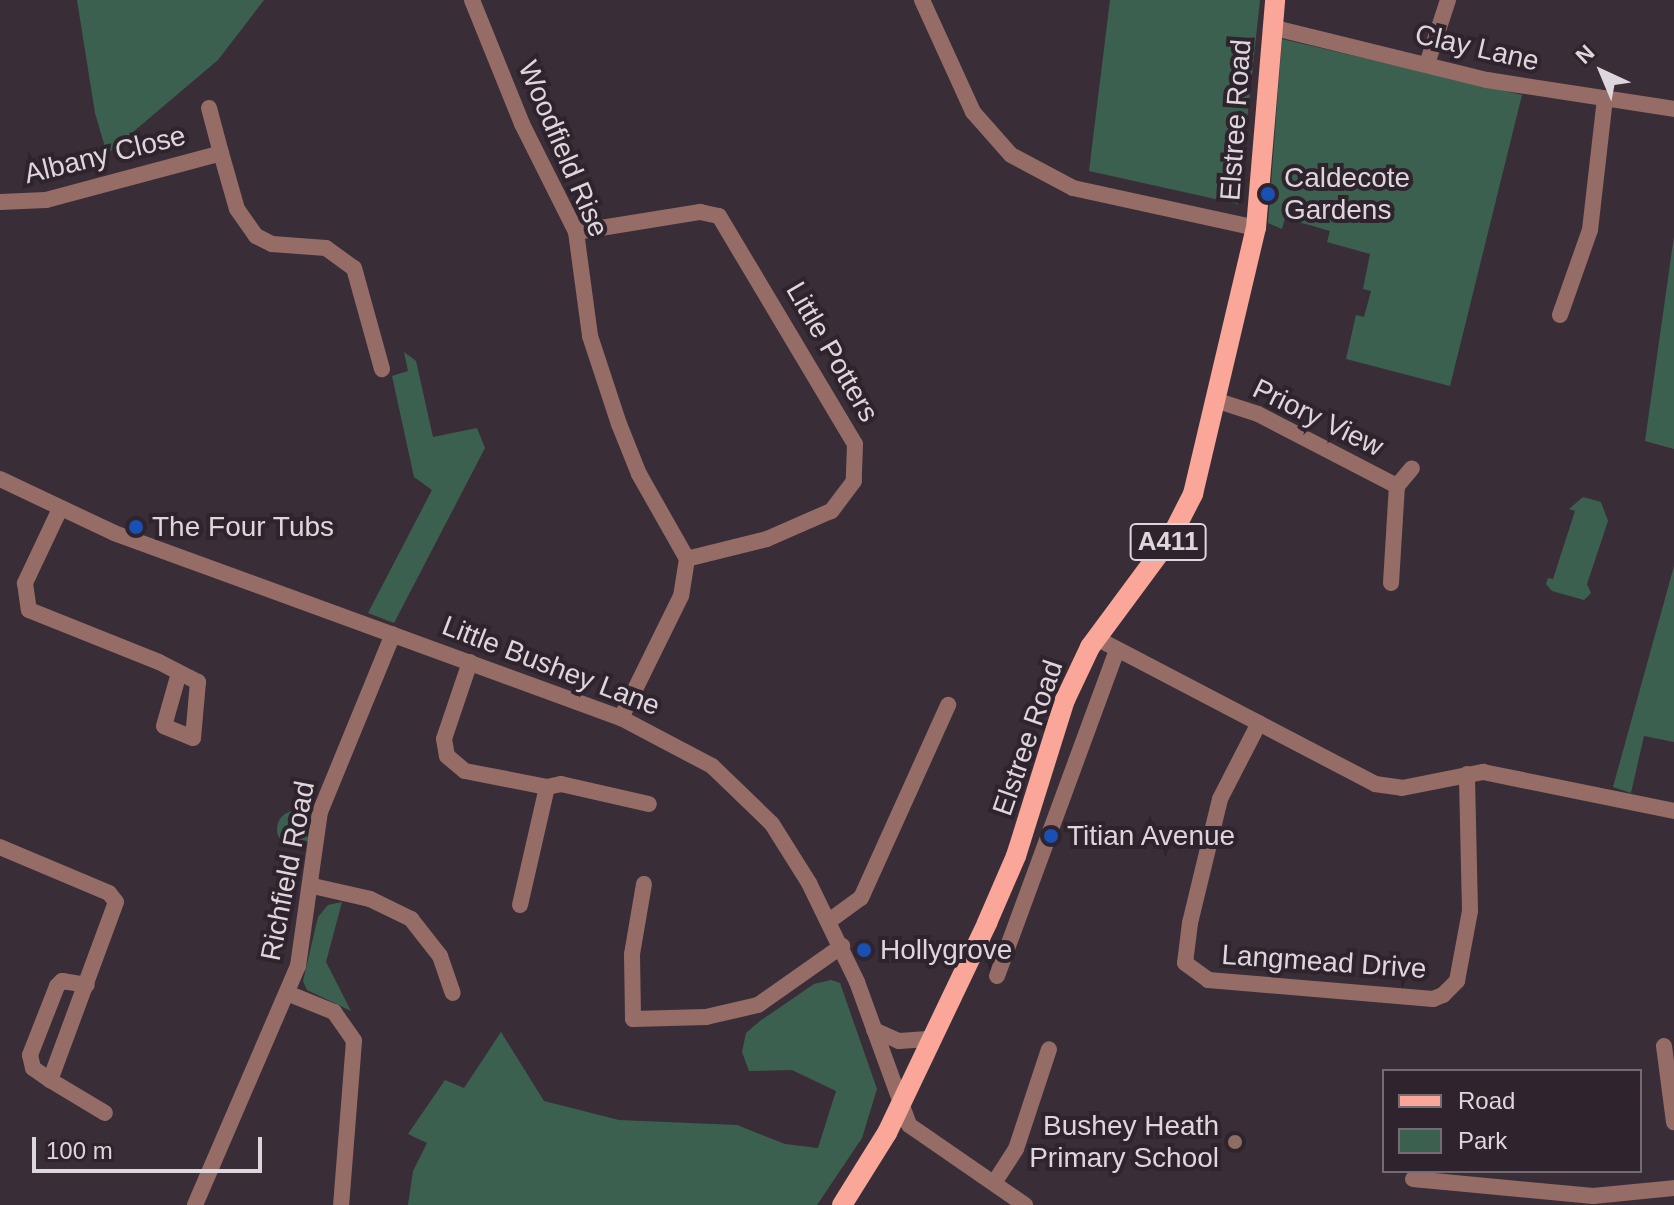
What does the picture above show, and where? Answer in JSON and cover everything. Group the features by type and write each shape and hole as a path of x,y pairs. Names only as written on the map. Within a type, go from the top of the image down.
{"main road":[{"name":"Elstree Road","path":"842,1205 898,1107 928,1039 987,923 1016,856 1065,700 1096,638 1183,516 1193,494 1256,228 1275,0"}],"street":[{"name":"Woodfield Rise","path":"472,0 522,124 576,232 590,336 609,396 639,474 687,559"},
{"path":"922,0 973,112 1011,155 1073,188 1256,228"},
{"path":"1427,64 1448,0"},
{"name":"Clay Lane","path":"1271,27 1487,80 1674,109"},
{"path":"1560,315 1590,230 1605,99"},
{"name":"Albany Close","path":"209,108 237,209 256,236 272,244 326,248 354,268 382,369"},
{"name":"Albany Close","path":"0,202 46,200 221,153"},
{"name":"Little Potters","path":"576,232 700,212 719,216 855,444 854,481 831,511 767,539 687,559"},
{"name":"Priory View","path":"1215,400 1258,414 1397,486"},
{"name":"Priory View","path":"1391,583 1397,486 1412,468"},
{"name":"Little Bushey Lane","path":"0,479 59,511 621,718 688,749 735,786 772,824 829,921 842,946 874,1030 898,1107"},
{"path":"59,511 25,583 29,610 179,673"},
{"path":"621,718 681,596 687,559"},
{"name":"Richfield Road","path":"195,1205 287,993 313,886 325,794 393,634"},
{"path":"1096,638 1389,788 1483,772 1674,811"},
{"path":"997,976 1117,649"},
{"path":"470,662 444,739 447,756 465,771 547,787 561,784 649,804"},
{"path":"829,921 861,898 948,705"},
{"name":"Langmead Drive","path":"1259,723 1220,799 1190,923 1185,963 1208,980 1433,999 1443,995 1457,981 1470,911 1467,774"},
{"path":"520,905 547,787"},
{"path":"0,847 109,893 116,902 50,1080"},
{"path":"644,884 632,954 633,1019 747,1009 778,994 842,946"},
{"path":"313,886 370,899 411,919 440,956 453,993"},
{"path":"987,923 1014,934"},
{"path":"87,985 62,981 57,986 30,1055 33,1068 105,1113"},
{"path":"287,993 334,1012 354,1041 341,1205"},
{"path":"874,1030 899,1041 928,1039"},
{"path":"1664,1046 1674,1122"},
{"path":"994,1183 1016,1149 1049,1049"},
{"path":"898,1107 909,1125 1025,1205"},
{"path":"1413,1179 1593,1196 1674,1188"}],"green space":[{"path":"77,0 264,0 218,60 107,154 95,113"},
{"path":"1110,0 1260,0 1238,204 1089,171"},
{"path":"1282,39 1522,95 1450,386 1346,359 1356,315 1364,317 1371,291 1363,289 1370,254 1327,242 1330,231 1285,218 1282,229 1268,223"},
{"path":"1674,236 1674,449 1645,441"},
{"path":"404,352 416,361 433,437 477,428 485,448 394,623 368,613 432,490 414,477 392,376 408,371"},
{"path":"1583,497 1601,502 1608,521 1587,584 1591,593 1584,600 1552,591 1546,584 1548,578 1553,579 1575,511 1569,509"},
{"path":"1674,566 1674,742 1644,736 1631,793 1613,787"},
{"path":"295,811 308,816 313,829 308,842 295,847 282,842 277,829 282,816"},
{"path":"342,902 326,962 351,1011 307,990 303,981 318,917 328,905"},
{"path":"831,980 840,983 877,1089 862,1138 817,1205 408,1205 413,1171 427,1143 408,1134 445,1080 464,1088 501,1032 544,1101 619,1120 737,1125 785,1144 818,1148 836,1091 792,1070 749,1071 742,1052 746,1033 760,1021 814,984"}],"place":[{"name":"Caldecote Gardens","path":"1268,194"},
{"name":"The Four Tubs","path":"136,527"},
{"name":"Titian Avenue","path":"1051,836"},
{"name":"Hollygrove","path":"864,950"},
{"name":"Bushey Heath Primary School","path":"1235,1142"}]}
